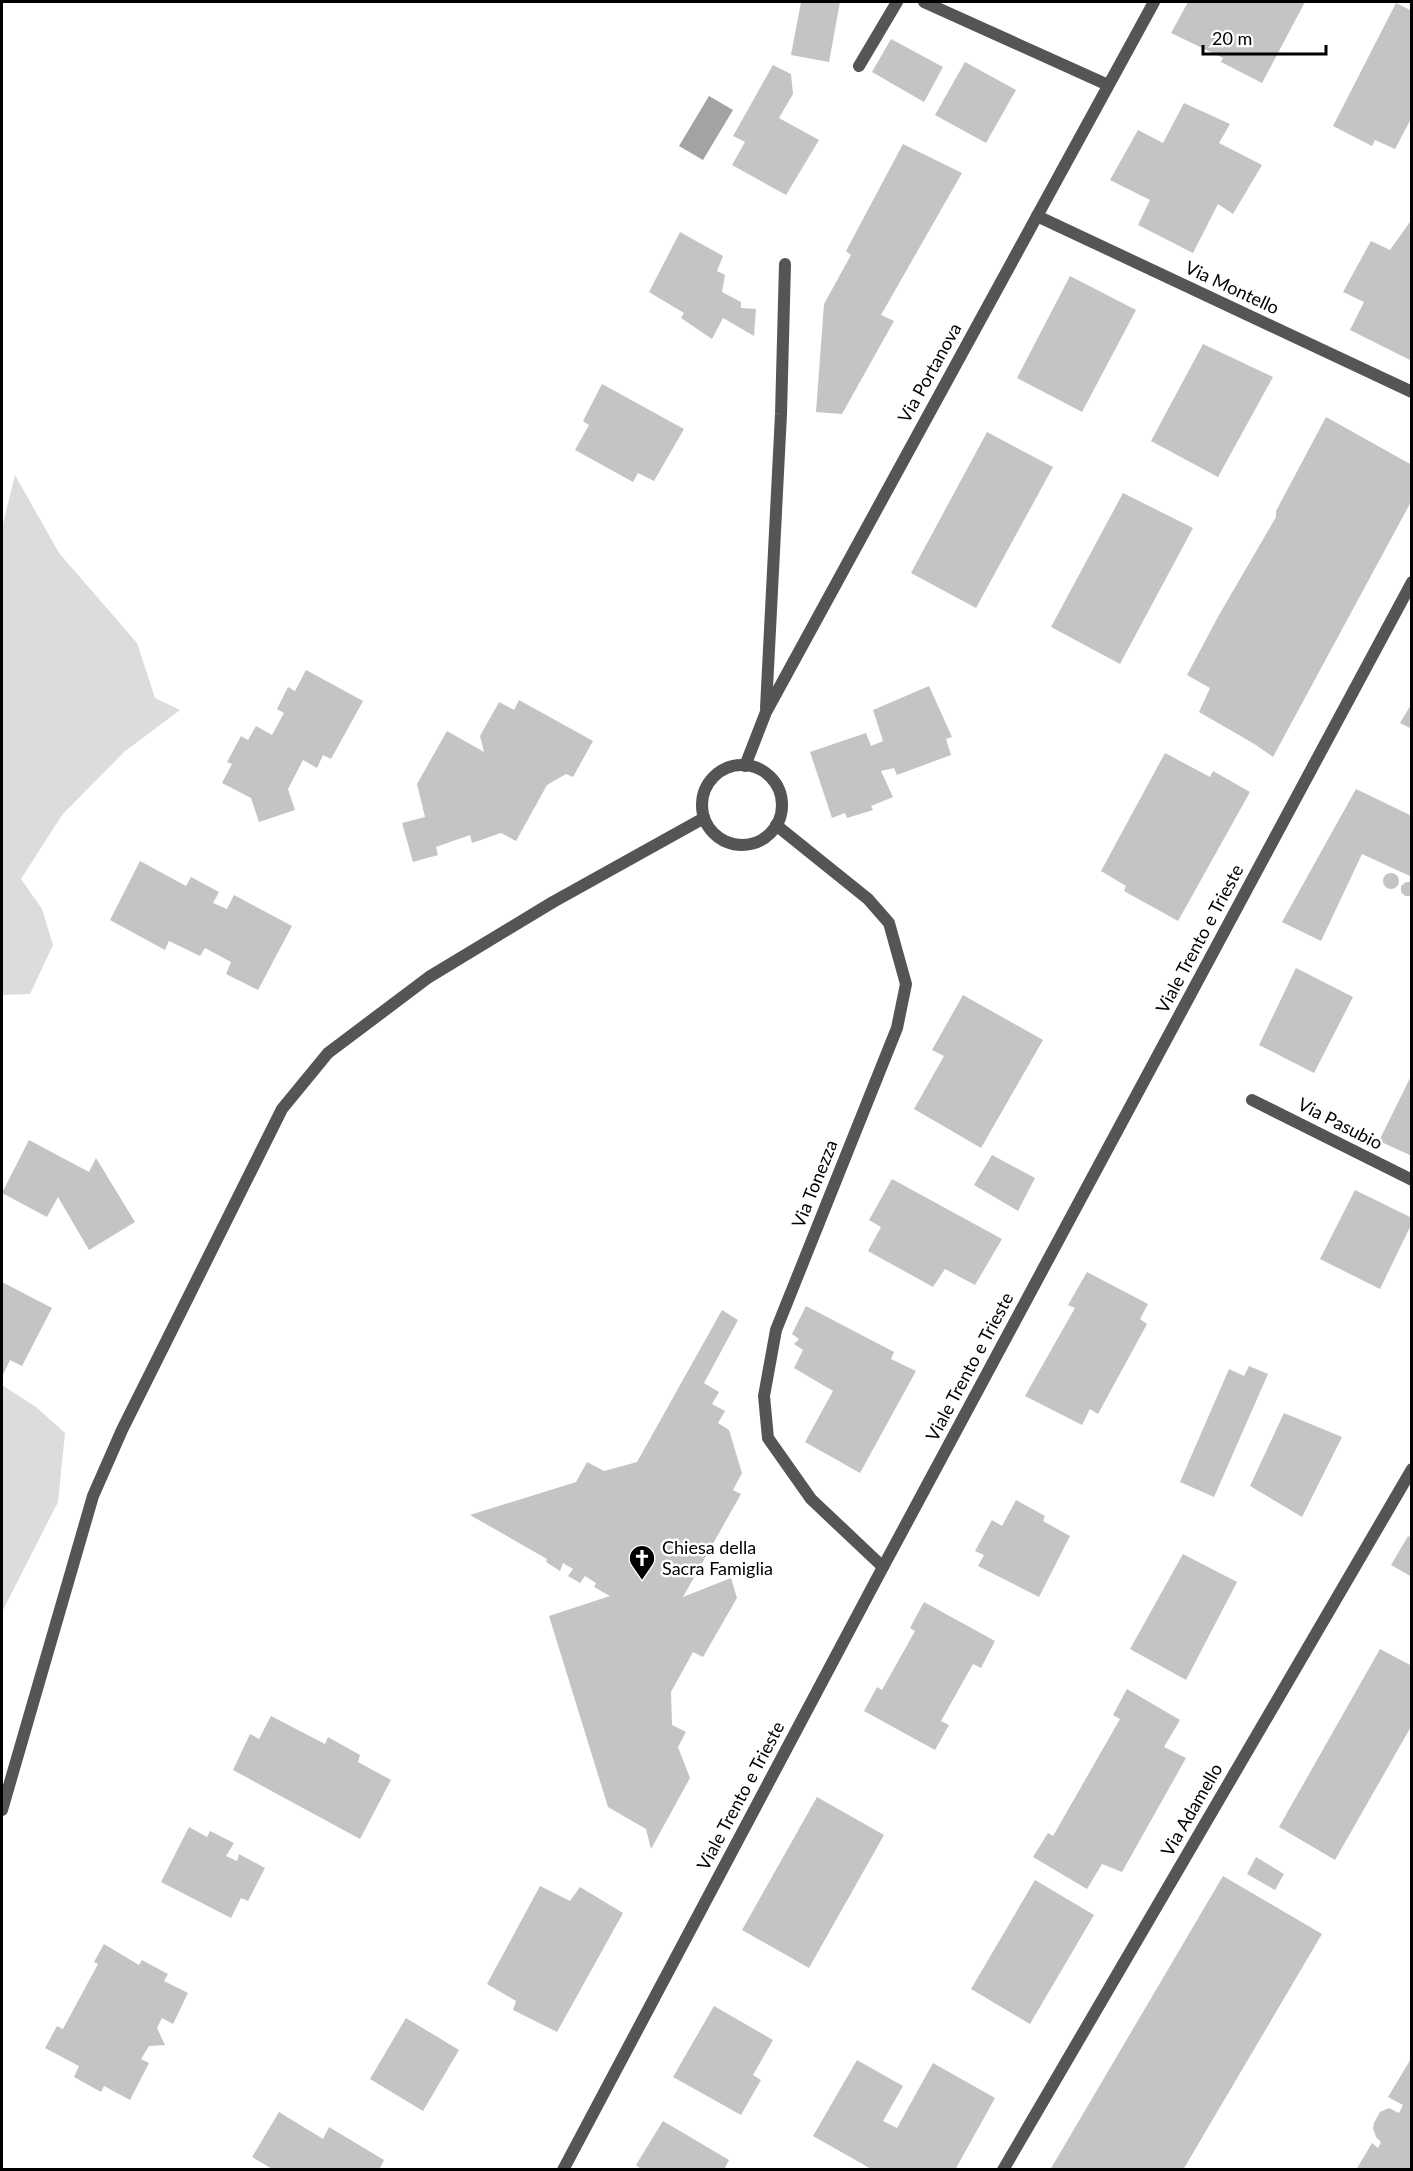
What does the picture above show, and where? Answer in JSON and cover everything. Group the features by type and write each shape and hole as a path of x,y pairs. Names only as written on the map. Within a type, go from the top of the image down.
{"street":[{"path":"859,66 897,2"},
{"path":"924,2 1108,85"},
{"name":"Via Portanova","path":"745,766 766,712 1154,2"},
{"name":"Via Montello","path":"1037,216 1412,392"},
{"path":"766,712 781,414 785,264"},
{"name":"Viale Trento e Trieste","path":"563,2169 883,1567 1412,582"},
{"path":"745,766 758,769 769,776 782,800 781,813 776,825 768,835 757,842 744,845 731,844 710,830 704,818 702,805 704,792 710,781 720,772 732,767 745,766"},
{"path":"2,1810 93,1496 127,1419 282,1108 328,1053 429,977 553,902 704,818"},
{"name":"Via Tonezza","path":"776,825 868,899 889,923 906,984 897,1028 777,1330 764,1396 768,1438 811,1499 883,1567"},
{"name":"Via Pasubio","path":"1252,1100 1412,1180"},
{"name":"Via Adamello","path":"1003,2169 1412,1469"}],"shaded area":[{"path":"709,96 733,110 703,160 679,146"},
{"path":"15,475 59,553 137,643 155,698 180,710 124,752 62,815 21,879 42,909 53,945 30,994 2,995 2,528"},
{"path":"2,1385 36,1407 65,1433 58,1502 2,1612"}],"building":[{"path":"801,2 840,2 829,62 791,55"},
{"path":"1188,2 1305,2 1262,83 1221,62 1223,58 1171,33"},
{"path":"1396,3 1412,11 1412,117 1395,149 1375,140 1372,146 1333,126"},
{"path":"891,39 943,67 924,102 872,72"},
{"path":"965,62 1016,90 986,143 935,115"},
{"path":"773,65 791,74 793,94 779,118 819,140 786,195 732,165 745,142 733,136"},
{"path":"1184,103 1230,124 1219,143 1262,165 1233,214 1218,204 1193,253 1138,225 1150,200 1110,180 1138,130 1163,143"},
{"path":"903,144 962,173 881,315 894,321 842,414 816,412 824,304 851,255 846,251"},
{"path":"1412,219 1412,361 1350,330 1364,302 1343,292 1371,241 1390,250"},
{"path":"680,232 723,256 717,271 725,275 722,292 741,302 741,308 756,309 754,336 723,318 712,339 681,318 684,313 649,292"},
{"path":"1070,276 1136,310 1082,412 1017,378"},
{"path":"1203,344 1273,377 1218,477 1151,441"},
{"path":"602,384 684,429 654,481 638,473 633,482 575,450 589,425 583,421"},
{"path":"1326,417 1412,465 1412,500 1273,757 1199,712 1210,688 1187,675 1276,517 1276,511"},
{"path":"987,432 1053,467 976,608 911,573"},
{"path":"1123,493 1193,528 1120,664 1051,627"},
{"path":"306,670 363,701 331,759 323,755 317,768 303,760 288,789 295,810 259,822 251,798 222,783 232,764 227,762 241,736 248,740 256,726 272,735 284,713 277,709 288,687 295,691"},
{"path":"929,686 952,737 946,739 951,755 897,775 894,768 881,771 893,797 871,806 873,810 847,818 845,813 832,818 810,752 866,733 871,746 883,741 873,710"},
{"path":"519,700 593,741 573,777 566,774 547,785 516,841 501,833 472,843 470,835 436,847 438,855 413,862 402,823 425,817 417,784 447,731 484,752 480,736 499,702 514,710"},
{"path":"1412,703 1412,729 1400,723"},
{"path":"1165,753 1210,777 1213,771 1250,792 1178,921 1124,891 1126,886 1101,871"},
{"path":"1356,789 1412,816 1412,877 1362,854 1321,941 1282,922"},
{"path":"140,861 186,886 191,877 219,892 213,903 227,909 234,895 292,926 258,990 226,974 231,962 205,948 200,956 169,941 165,950 110,920"},
{"path":"1391,873 1399,881 1391,889 1383,881"},
{"path":"1406,882 1412,882 1412,896 1405,896 1401,892 1401,886"},
{"path":"1296,968 1353,997 1314,1073 1259,1045"},
{"path":"963,995 1043,1040 981,1148 914,1109 944,1056 932,1050"},
{"path":"1412,1074 1412,1156 1379,1141"},
{"path":"29,1140 89,1172 96,1158 135,1222 89,1250 58,1197 47,1217 2,1193"},
{"path":"992,1155 1035,1178 1018,1211 974,1185"},
{"path":"892,1179 1002,1239 975,1285 945,1269 933,1287 868,1251 881,1227 869,1220"},
{"path":"1355,1190 1412,1218 1412,1223 1380,1289 1320,1259"},
{"path":"1087,1272 1148,1304 1140,1319 1147,1324 1098,1414 1090,1409 1082,1425 1025,1396 1075,1308 1068,1305"},
{"path":"2,1282 52,1308 22,1366 10,1360 2,1377"},
{"path":"806,1306 894,1352 891,1359 916,1371 860,1473 805,1442 833,1391 794,1368 803,1350 794,1344 799,1339 792,1334"},
{"name":"Chiesa della Sacra Famiglia","path":"722,1310 738,1320 704,1383 719,1392 712,1404 725,1411 718,1423 729,1430 742,1473 733,1490 741,1494 683,1597 731,1578 737,1598 703,1657 693,1652 671,1692 672,1725 686,1732 678,1747 690,1778 651,1849 646,1829 608,1807 549,1616 610,1596 594,1587 596,1583 585,1576 580,1583 568,1576 573,1569 563,1563 560,1571 546,1562 547,1559 470,1515 576,1482 587,1462 604,1471 637,1462"},
{"path":"1249,1366 1268,1374 1214,1497 1180,1482 1229,1369 1244,1376"},
{"path":"1284,1413 1342,1437 1302,1517 1250,1486"},
{"path":"1016,1500 1045,1516 1043,1521 1070,1536 1039,1597 978,1566 984,1555 975,1551 992,1520 1002,1526"},
{"path":"1408,1536 1412,1538 1412,1577 1391,1565"},
{"path":"1183,1554 1237,1582 1186,1680 1130,1649"},
{"path":"924,1602 995,1641 981,1668 973,1664 941,1721 949,1725 935,1750 864,1711 877,1687 882,1690 915,1631 910,1628"},
{"path":"1380,1649 1412,1666 1412,1725 1335,1860 1279,1827"},
{"path":"1127,1689 1180,1720 1164,1747 1186,1758 1122,1872 1102,1864 1087,1889 1033,1857 1048,1833 1053,1836 1120,1719 1113,1715"},
{"path":"271,1716 325,1744 328,1737 360,1755 358,1762 391,1780 360,1839 233,1770 250,1734 259,1739"},
{"path":"817,1797 884,1835 809,1968 742,1930"},
{"path":"189,1827 207,1837 210,1831 234,1843 226,1856 237,1861 239,1854 265,1868 248,1901 241,1898 231,1918 161,1882"},
{"path":"1256,1857 1284,1874 1275,1890 1247,1874"},
{"path":"1223,1876 1322,1934 1183,2170 1050,2170"},
{"path":"1035,1880 1094,1915 1030,2024 971,1989"},
{"path":"540,1886 570,1901 580,1887 623,1913 557,2032 513,2010 516,2001 487,1984"},
{"path":"104,1944 139,1965 142,1960 168,1974 164,1981 188,1993 173,2024 162,2018 157,2028 165,2045 149,2046 141,2059 149,2063 130,2100 104,2086 101,2092 74,2077 79,2066 45,2048 57,2026 63,2029 98,1964 94,1962"},
{"path":"714,2006 773,2040 753,2075 761,2080 741,2115 673,2077"},
{"path":"406,2018 459,2050 423,2111 370,2079"},
{"path":"1412,2057 1412,2170 1356,2170 1372,2143 1378,2148 1381,2142 1376,2137 1373,2128 1380,2112 1389,2108 1399,2113 1403,2105 1388,2097"},
{"path":"857,2060 903,2086 883,2121 897,2128 933,2063 995,2098 955,2170 873,2170 813,2136"},
{"path":"279,2112 323,2139 329,2127 384,2160 379,2170 274,2170 252,2157"},
{"path":"663,2121 729,2160 724,2170 642,2170 636,2165"}],"place":[{"name":"Chiesa della Sacra Famiglia","path":"642,1581"}]}
